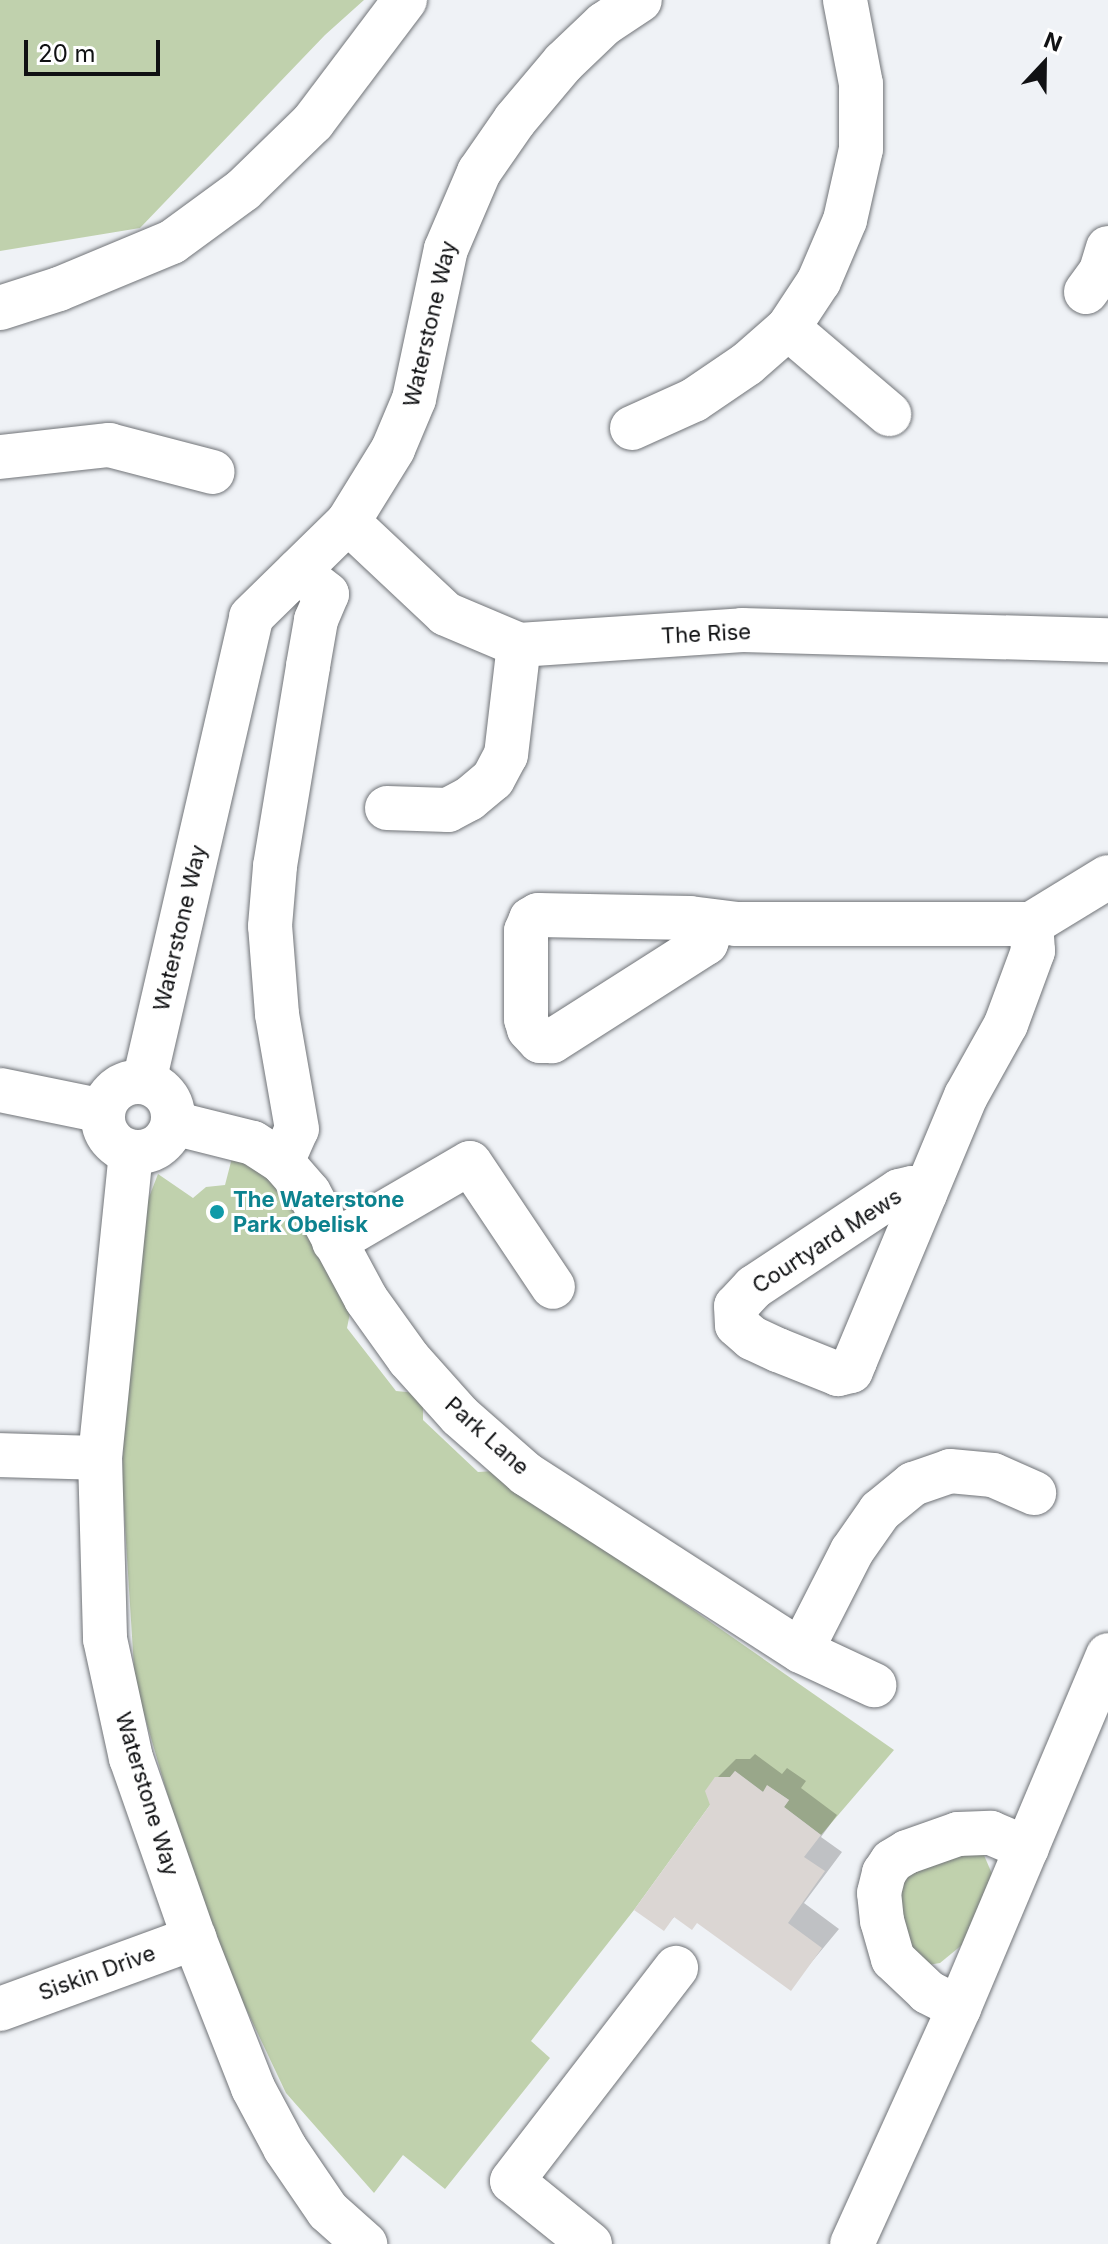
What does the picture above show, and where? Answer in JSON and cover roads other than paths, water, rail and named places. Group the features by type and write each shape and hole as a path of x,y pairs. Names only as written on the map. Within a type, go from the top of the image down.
{"street":[{"path":"0,308 172,242 243,190 313,122 405,0"},
{"path":"632,428 662,416 721,383 788,328 805,308 834,249 858,169 861,84 845,0"},
{"name":"Waterstone Way","path":"144,1082 251,617 348,522 393,449 410,413 440,269 458,215 479,172 557,70 620,5"},
{"path":"1086,292 1101,271 1108,248"},
{"path":"788,328 889,414"},
{"path":"0,457 109,445 213,472"},
{"name":"The Rise","path":"348,522 446,614 519,645 742,630 1108,640"},
{"path":"282,1162 297,1129 277,1014 270,926 275,866 316,620 327,594 298,571"},
{"path":"387,808 448,810 469,799 493,779 506,755 519,645"},
{"path":"724,924 1031,924 1108,877"},
{"name":"Courtyard Mews","path":"925,1194 912,1188 899,1191 754,1287 736,1306 737,1325 758,1341 846,1374 855,1361 971,1085 1006,1024 1033,951 1031,924"},
{"path":"144,1082 164,1093 173,1112 173,1123 169,1134 153,1150 131,1152 121,1149 106,1133 103,1111 106,1100 122,1085 144,1082"},
{"path":"0,1090 103,1111"},
{"name":"Park Lane","path":"173,1123 253,1143 282,1162 309,1193 375,1311 409,1359 460,1416 526,1474 801,1651 874,1685"},
{"name":"Waterstone Way","path":"131,1152 100,1458 105,1639 131,1758 194,1938 253,2088 285,2148 328,2211 365,2244"},
{"path":"334,1242 470,1163 553,1287"},
{"path":"0,1455 100,1458"},
{"path":"801,1651 852,1551 880,1511 913,1484 950,1471 993,1475 1034,1493"},
{"path":"852,2244 959,2008 1108,1655"},
{"path":"959,2008 928,1992 893,1959 882,1921 879,1893 884,1873 892,1861 907,1852 958,1834 991,1833 1027,1848"},
{"name":"Siskin Drive","path":"0,2009 194,1938"},
{"path":"590,2244 512,2181 676,1968"}],"place":[{"name":"The Waterstone Park Obelisk","path":"217,1212"}]}
